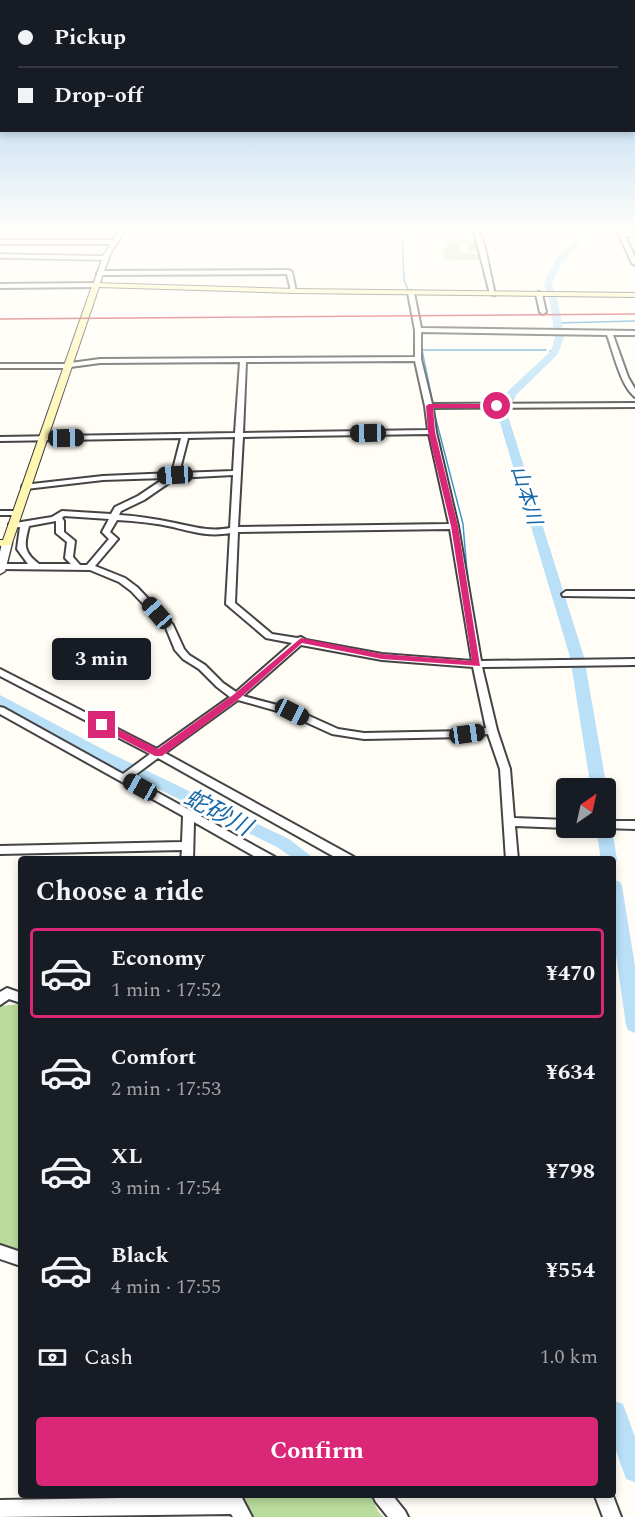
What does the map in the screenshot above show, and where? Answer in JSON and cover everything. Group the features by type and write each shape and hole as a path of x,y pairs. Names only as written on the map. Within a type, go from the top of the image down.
{"main road":[{"path":"4,543 17,513 90,302"}],"street":[{"path":"413,302 418,330 418,358 429,406 432,432 454,526 477,664 492,730 505,769 512,856"},
{"path":"542,302 543,312"},
{"path":"546,324 551,332"},
{"path":"418,330 635,333"},
{"path":"609,332 625,377 635,395"},
{"path":"0,366 67,365 100,361 418,358"},
{"path":"243,360 230,604 268,636 301,640 382,657 477,664 635,662"},
{"path":"429,406 635,405"},
{"path":"0,439 432,432"},
{"path":"89,568 114,539 106,532 118,509 141,498 175,475 185,436"},
{"path":"26,487 104,478 236,473"},
{"path":"0,513 17,513"},
{"path":"12,526 57,517 62,513 115,517 216,533 233,530 454,526"},
{"path":"57,517 60,520 60,533 71,541 69,558 78,567"},
{"path":"19,548 25,524"},
{"path":"38,568 24,557 19,548 4,543 1,569 78,567 89,568 122,580 134,589 170,627 180,650 186,657 202,667 236,697 292,712 336,732 364,736 467,734 492,730"},
{"path":"566,594 635,594"},
{"path":"124,778 236,697 301,640"},
{"path":"0,672 159,754 343,856"},
{"path":"0,710 264,856"},
{"path":"187,856 189,815"},
{"path":"508,822 556,824"},
{"path":"616,825 635,825"},
{"path":"0,850 188,846"},
{"path":"0,1000 7,993 18,997"},
{"path":"0,1252 18,1258"},
{"path":"384,1498 399,1517"},
{"path":"605,1498 612,1517"},
{"path":"0,1509 237,1506"}],"green space":[{"path":"18,1004 18,1252 0,1245 0,1006"},
{"path":"241,1498 372,1498 378,1511 384,1517 254,1517"}],"waterway":[{"name":"山本川","path":"554,302 559,337 558,346 555,352 512,393 503,416 577,657 597,778"},
{"path":"557,323 635,321"},
{"path":"433,404 422,350 546,350"},
{"name":"山本川","path":"550,351 555,352"},
{"path":"433,408 463,524 467,572"},
{"path":"467,571 470,599"},
{"name":"蛇砂川","path":"0,699 69,739 283,843 302,856"},
{"name":"山本川","path":"606,838 608,856"},
{"name":"山本川","path":"616,899 635,1025"},
{"name":"蛇砂川","path":"616,1418 635,1470"}],"railway":[{"path":"0,319 635,314"}],"route":[{"path":"102,725 159,754 236,697 301,640 382,657 477,664 454,526 432,432 429,406 497,406"}]}
